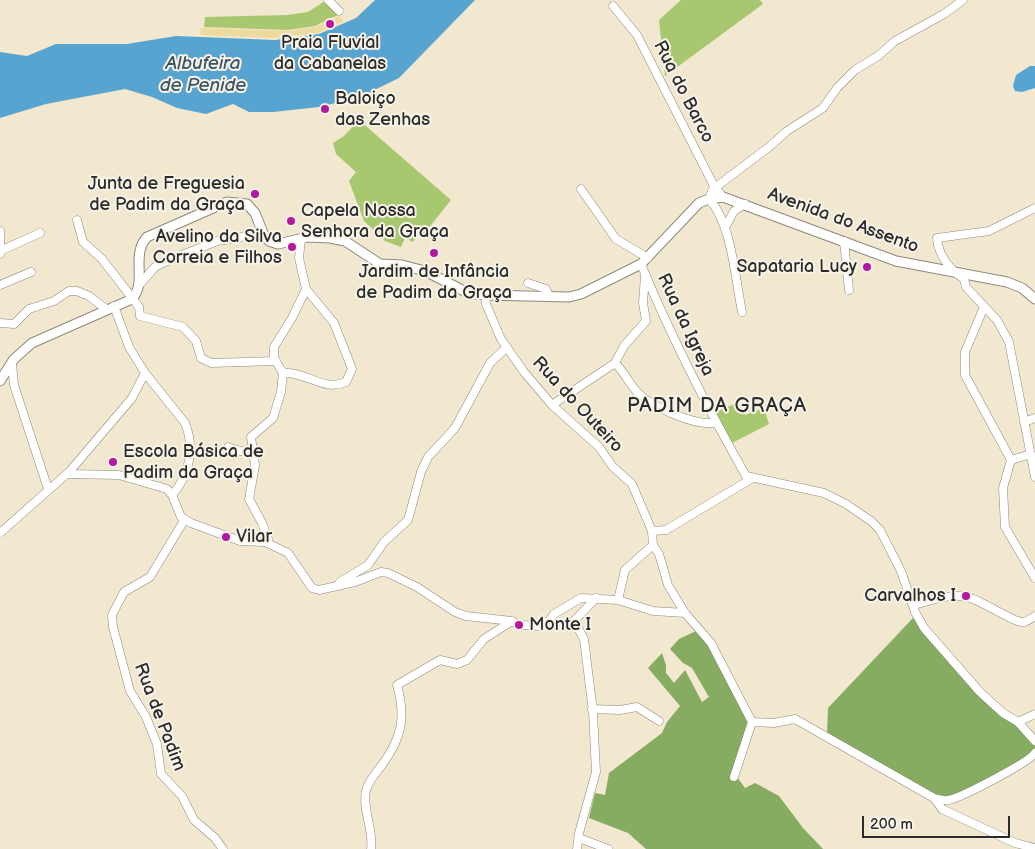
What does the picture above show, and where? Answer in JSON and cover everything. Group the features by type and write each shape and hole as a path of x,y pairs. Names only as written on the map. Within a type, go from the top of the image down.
{"main road":[{"path":"0,381 12,364 32,343 132,299 137,293 140,284 138,254 141,244 147,237 227,202 247,204 255,213 268,241 278,244 301,239 319,238 345,242 380,264 402,265 425,271 468,293 569,296 581,294 645,261 700,203 710,198 722,196"},
{"name":"Avenida do Assento","path":"722,196 896,261 1007,282 1022,288 1035,299"}],"street":[{"path":"328,0 340,11"},
{"path":"742,312 725,228 718,208 710,198 715,186 769,147 787,131 823,108 837,88 856,70 878,56 895,41 944,14 963,0"},
{"name":"Rua do Barco","path":"611,8 622,16 637,35 715,186 722,196"},
{"path":"582,189 616,239 645,261"},
{"path":"725,228 734,211 745,204"},
{"path":"718,208 734,211"},
{"path":"1035,208 989,231 939,237 938,243 941,255 953,272 964,279 966,287 996,320 1009,342 1035,478"},
{"path":"77,220 83,242 102,259 139,307 140,316 183,326 196,341 201,358 211,363 276,361"},
{"path":"0,231 0,253 40,233"},
{"path":"140,284 155,267 164,262 217,241 238,238 262,231"},
{"path":"283,373 297,373 325,384 340,385 346,382 352,369 334,323 306,289 299,258 301,239"},
{"path":"844,241 849,290"},
{"name":"Rua da Igreja","path":"645,261 645,274 664,319 716,423 746,476 751,479"},
{"path":"0,285 31,272"},
{"path":"552,405 615,363 624,346 646,321 642,303 645,274"},
{"path":"528,283 546,289 549,296"},
{"path":"265,542 268,539 262,523 249,500 255,465 251,437 273,418 283,373 274,358 274,347 292,318 306,289"},
{"path":"0,329 14,324 29,309 54,301 69,291 77,290 110,308 129,347 145,373 185,423 189,432 192,448 190,459 187,469 172,495"},
{"name":"Rua do Outeiro","path":"485,295 486,304 507,347 524,372 552,405 599,446 614,467 628,479 652,531"},
{"path":"984,307 965,352 965,375 1011,460 1003,488 1005,527 1035,578"},
{"path":"0,323 14,324"},
{"path":"332,587 362,571 384,542 408,520 421,472 428,457 455,428 490,363 507,347"},
{"path":"615,363 637,392 644,397 682,418 705,424 716,423"},
{"path":"12,364 14,386 48,488"},
{"path":"0,533 48,488 67,474 132,398 145,373"},
{"path":"1024,422 1035,418"},
{"path":"228,447 252,452"},
{"path":"1011,460 1031,454"},
{"path":"67,474 119,475 167,489 172,495 181,517 226,537 246,542 265,542 288,553 312,588 318,590 355,582 381,572 388,573 417,587 455,612 466,616 512,621 519,625 540,626 549,621 554,614 581,598 618,600 653,611 685,613"},
{"path":"734,777 752,722 711,643 685,613 668,585 659,554 653,545 652,531 666,530 751,479 824,493 871,520 880,530 901,571 913,605 924,628 941,649 1003,713 1018,722 1035,741"},
{"name":"Rua de Padim","path":"185,519 150,577 124,592 112,615 112,627 130,691 146,717 157,744 161,774 182,796 194,820 215,838 223,849"},
{"path":"618,600 625,570 653,545"},
{"path":"913,605 949,596 966,596 985,602 1014,620 1023,622 1035,616"},
{"path":"577,849 585,807 596,772 592,709 584,639 574,621 596,598"},
{"path":"371,849 365,793 368,784 394,749 399,734 403,707 397,685 440,660 457,664 467,660 484,639 512,621"},
{"path":"592,709 620,710 637,707 659,721"},
{"path":"1018,722 1035,714"},
{"path":"752,722 774,723 795,719 934,798 948,801 1015,768 1035,753"},
{"path":"934,798 939,807 946,811 1015,843 1035,848"},
{"path":"579,838 589,846 608,849"}],"green space":[{"path":"681,0 760,0 763,4 665,76 659,20"},
{"path":"325,1 338,15 315,26 288,30 204,27 205,17 287,15 308,12"},
{"path":"359,120 451,200 423,235 419,232 413,242 405,238 401,247 385,241 364,221 349,181 356,172 336,154 333,143 344,136"},
{"path":"739,402 745,415 764,408 769,424 732,443 716,412"},
{"path":"913,618 997,712 1013,723 1024,724 1035,734 1035,753 947,801 827,735 828,708"},
{"path":"696,631 707,643 750,722 737,777 745,788 755,783 779,796 803,828 823,849 646,849 628,833 589,818 595,793 605,795 609,773 662,733 667,722 680,706 648,668 662,653 666,665 666,673 674,683 685,670 702,702 709,697 692,668 683,663 670,649 679,639"}],"sand":[{"name":"Praia Fluvial da Cabanelas","path":"339,16 344,21 318,33 275,38 200,35 201,28 288,31 315,27"}],"water":[{"name":"Albufeira de Penide","path":"375,0 475,0 399,78 360,97 319,107 273,112 249,112 233,104 206,114 177,108 152,97 125,89 46,104 0,118 0,52 27,56 56,44 127,44 176,36 275,40 319,34 356,18"},
{"path":"1030,66 1035,66 1035,88 1022,92 1015,91 1013,86 1016,75"}],"place":[{"name":"Praia Fluvial da Cabanelas","path":"330,24"},
{"name":"Baloiço das Zenhas","path":"325,109"},
{"name":"Junta de Freguesia de Padim da Graça","path":"255,194"},
{"name":"Capela Nossa Senhora da Graça","path":"291,221"},
{"name":"Avelino da Silva Correia e Filhos","path":"292,247"},
{"name":"Jardim de Infância de Padim da Graça","path":"434,253"},
{"name":"Sapataria Lucy","path":"867,267"},
{"name":"Escola Básica de Padim da Graça","path":"113,462"},
{"name":"Vilar","path":"226,537"},
{"name":"Carvalhos I","path":"966,596"},
{"name":"Monte I","path":"519,625"}],"district":[{"name":"PADIM DA GRAÇA","path":"717,407"}]}
